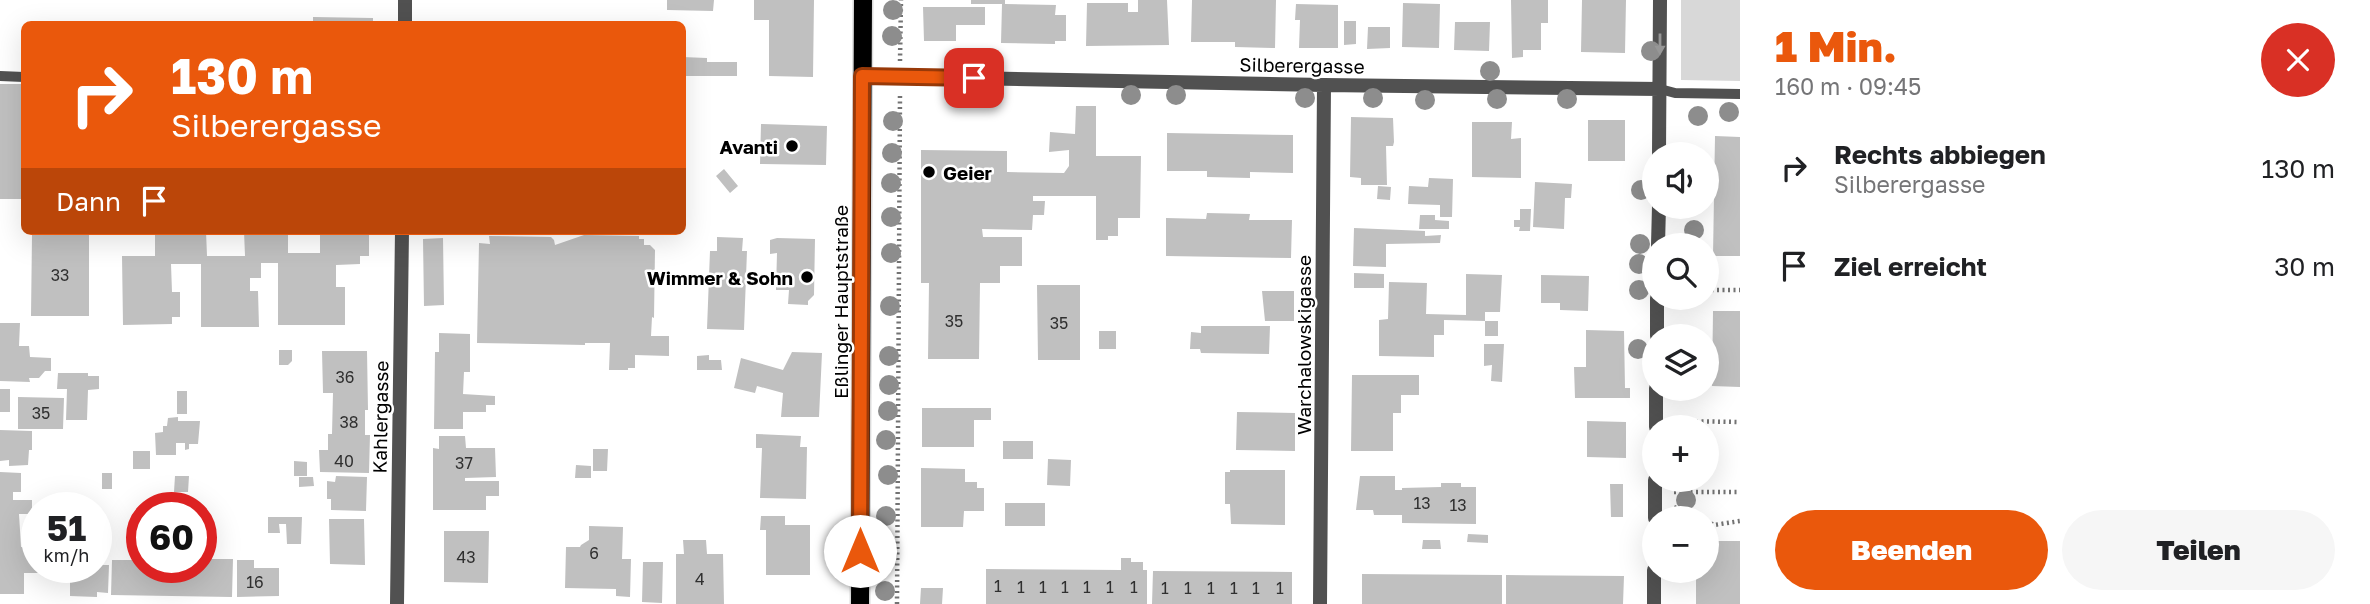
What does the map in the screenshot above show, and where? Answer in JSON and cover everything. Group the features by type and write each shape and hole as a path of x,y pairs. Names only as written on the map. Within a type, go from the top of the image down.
{"main road":[{"name":"Eßlinger Hauptstraße","path":"860,604 863,0"}],"street":[{"path":"405,0 405,21"},
{"path":"1659,142 1660,0"},
{"name":"Silberergasse","path":"862,76 1660,89"},
{"name":"Warchalowskigasse","path":"1320,604 1324,85"},
{"name":"Kahlergasse","path":"397,604 402,235"},
{"path":"1654,583 1654,604"}],"lane":[{"path":"0,76 21,76"},
{"name":"Silberergasse","path":"1660,89 1675,93 1740,94"}],"path":[{"path":"900,62 901,0"},
{"path":"897,604 900,96"},
{"path":"1719,290 1740,290"},
{"path":"1719,422 1740,422"},
{"path":"1719,492 1740,492"},
{"path":"1719,524 1740,520"}],"shaded area":[{"path":"1681,0 1740,0 1740,81 1681,80"}],"building":[{"path":"667,0 714,0 713,11 667,10"},
{"path":"754,0 814,0 813,77 769,76 769,20 754,20"},
{"path":"971,0 1056,5 1055,15 1066,15 1066,41 1055,41 1055,44 1001,43 1002,4 971,4"},
{"path":"1138,0 1167,0 1169,45 1086,46 1087,3 1128,3 1128,12 1138,12"},
{"path":"1192,0 1276,0 1275,48 1235,47 1235,42 1191,42"},
{"path":"1511,0 1548,0 1548,23 1541,23 1541,50 1523,50 1523,57 1512,58"},
{"path":"1582,0 1626,0 1625,53 1581,52"},
{"path":"1403,3 1440,4 1439,48 1402,47"},
{"path":"1296,4 1338,5 1338,48 1299,48 1300,20 1295,20"},
{"path":"923,7 985,7 985,25 956,25 956,41 924,41"},
{"path":"313,17 373,18 373,21 313,21"},
{"path":"1344,21 1356,21 1356,44 1344,45"},
{"path":"1455,22 1490,22 1489,51 1454,50"},
{"path":"1368,27 1390,27 1390,48 1367,49"},
{"path":"686,57 707,58 707,62 737,62 737,76 686,76"},
{"path":"0,84 21,84 21,199 0,199"},
{"path":"1076,106 1096,106 1096,156 1141,156 1140,218 1118,218 1118,236 1108,236 1108,240 1096,240 1096,196 1033,196 1033,201 1045,201 1044,215 1033,215 1032,230 982,229 983,237 1022,237 1022,266 1000,266 1000,283 980,283 979,359 928,359 929,283 921,283 921,150 1007,151 1007,172 1064,173 1069,166 1069,150 1049,152 1050,132 1075,134"},
{"path":"1351,117 1393,118 1393,146 1386,146 1387,185 1361,185 1361,178 1350,177"},
{"path":"1588,120 1625,120 1625,161 1588,161"},
{"path":"1472,122 1512,122 1511,139 1521,138 1521,178 1472,177"},
{"path":"761,124 827,126 826,165 760,164"},
{"path":"1167,133 1293,135 1293,173 1250,172 1250,178 1207,177 1207,171 1167,171"},
{"path":"1715,136 1740,137 1740,256 1719,256 1719,233 1713,233 1714,219 1719,219 1719,142 1715,142"},
{"path":"724,169 738,186 730,193 716,176"},
{"path":"1429,178 1453,179 1452,217 1440,217 1440,205 1408,204 1409,186 1428,187"},
{"path":"1535,182 1572,184 1571,198 1565,198 1564,229 1533,227"},
{"path":"1378,186 1391,187 1390,200 1377,199"},
{"path":"1520,209 1531,209 1530,231 1519,231 1520,227 1514,227 1514,220 1520,220"},
{"path":"1207,213 1250,214 1249,220 1292,220 1291,258 1166,256 1166,218 1206,219"},
{"path":"1420,215 1435,215 1435,220 1449,221 1449,229 1419,229"},
{"path":"1354,228 1425,231 1425,236 1441,235 1440,243 1386,244 1386,267 1353,266"},
{"path":"32,235 89,235 89,316 31,316"},
{"path":"155,235 206,235 207,256 245,256 244,235 288,235 288,253 320,253 320,235 369,235 369,256 360,256 360,264 336,265 336,287 345,287 345,325 278,325 278,263 261,263 261,278 250,278 250,291 258,291 259,327 201,327 201,264 171,264 172,292 180,292 180,317 172,317 172,324 123,325 122,256 155,256"},
{"path":"584,235 639,236 639,239 644,239 644,245 650,245 655,250 654,318 652,317 651,336 669,336 669,356 635,355 635,368 609,370 610,343 477,343 479,243 490,244 489,236 551,237 555,245"},
{"path":"717,237 743,238 742,251 747,251 744,330 707,329 710,251 717,251"},
{"path":"443,238 444,305 424,306 423,239"},
{"path":"815,239 814,295 808,305 788,304 789,290 776,290 777,253 770,254 770,240"},
{"path":"1354,273 1384,274 1384,288 1354,288"},
{"path":"1466,274 1502,275 1500,312 1485,312 1485,321 1444,320 1444,335 1434,335 1434,357 1379,356 1379,320 1388,319 1389,282 1427,283 1426,314 1466,315"},
{"path":"1541,275 1589,276 1588,311 1560,310 1560,303 1541,303"},
{"path":"1037,285 1080,285 1080,360 1038,360"},
{"path":"1262,291 1294,291 1294,321 1265,321"},
{"path":"1713,311 1740,311 1740,387 1719,386 1719,324 1713,324"},
{"path":"1485,321 1498,321 1498,336 1485,336"},
{"path":"0,323 20,323 19,346 29,346 30,357 51,358 51,371 45,371 39,378 29,378 30,382 0,381"},
{"path":"1201,326 1270,326 1269,354 1201,353 1200,349 1190,349 1191,332 1201,333"},
{"path":"1586,330 1624,331 1625,388 1630,388 1630,398 1575,398 1574,367 1586,367"},
{"path":"1099,331 1116,331 1116,349 1099,349"},
{"path":"439,333 470,334 470,372 464,372 463,394 495,396 495,405 486,405 486,412 463,412 463,429 434,429 435,352 439,352"},
{"path":"1484,344 1504,344 1502,382 1491,381 1492,365 1484,366"},
{"path":"279,350 292,350 292,361 288,365 279,365"},
{"path":"322,351 367,351 368,410 365,410 365,435 370,435 369,473 320,472 319,450 328,450 328,434 332,434 333,393 323,393"},
{"path":"792,352 822,353 819,417 781,417 783,393 757,386 755,393 734,388 741,358 783,370"},
{"path":"709,355 709,360 721,360 722,370 697,370 697,356"},
{"path":"58,373 88,373 88,376 99,376 99,389 88,390 87,420 66,420 67,389 57,389"},
{"path":"1352,375 1419,375 1419,395 1401,395 1401,413 1393,413 1393,451 1351,451"},
{"path":"0,389 10,389 10,412 0,412"},
{"path":"177,391 187,391 187,414 177,414"},
{"path":"18,397 64,398 63,429 18,429"},
{"path":"922,408 991,408 991,420 974,420 974,447 922,447"},
{"path":"1237,412 1295,413 1295,451 1236,450"},
{"path":"178,417 178,421 200,421 198,444 189,444 189,449 185,450 185,443 176,443 176,455 156,455 155,433 163,432 168,418"},
{"path":"1587,421 1626,422 1626,458 1587,457"},
{"path":"0,430 32,431 32,450 29,450 28,465 9,466 9,460 0,461"},
{"path":"756,434 801,436 800,447 807,447 806,499 760,498 762,448 756,448"},
{"path":"439,436 465,436 466,448 495,448 496,477 465,478 465,481 499,481 499,496 486,496 486,510 433,510 433,448 439,449"},
{"path":"1003,441 1033,441 1033,459 1003,459"},
{"path":"593,449 608,449 607,471 593,471"},
{"path":"133,451 150,451 150,469 133,469"},
{"path":"1048,459 1071,460 1070,486 1047,485"},
{"path":"294,461 307,462 307,476 294,476"},
{"path":"576,465 591,466 591,478 575,478"},
{"path":"921,468 965,469 965,482 977,482 977,488 984,488 984,511 964,511 963,527 921,527"},
{"path":"1285,470 1285,525 1231,524 1230,504 1225,504 1225,472"},
{"path":"0,472 21,473 21,492 13,492 13,500 21,500 21,583 24,583 24,594 0,594"},
{"path":"102,473 112,473 112,489 102,489"},
{"path":"175,476 189,476 188,492 174,492"},
{"path":"336,476 367,477 366,511 331,510 331,499 327,499 327,481 335,482"},
{"path":"1360,476 1395,476 1395,490 1441,487 1441,483 1461,483 1461,487 1476,487 1476,524 1402,523 1402,515 1374,515 1373,510 1356,510"},
{"path":"299,477 313,477 314,486 299,487"},
{"path":"1610,484 1623,484 1623,517 1611,517"},
{"path":"1005,503 1045,503 1045,526 1005,526"},
{"path":"761,516 785,516 785,525 810,525 810,575 766,575 766,530 760,530"},
{"path":"268,517 302,517 301,544 287,544 286,524 279,524 280,533 268,533"},
{"path":"329,519 364,519 365,565 330,564"},
{"path":"589,526 623,527 622,559 631,559 630,597 616,596 616,589 565,588 566,547 580,547 589,540"},
{"path":"444,531 489,531 488,583 444,582"},
{"path":"1468,534 1488,535 1488,543 1467,542"},
{"path":"683,540 706,540 707,554 723,554 724,604 676,604 676,554 684,554"},
{"path":"1423,540 1440,540 1441,549 1422,549"},
{"path":"1719,541 1740,541 1740,604 1696,604 1696,583 1719,583"},
{"path":"1121,558 1131,558 1131,562 1143,562 1143,570 1147,570 1147,604 986,604 986,569 1121,570"},
{"path":"217,559 233,559 232,597 111,595 112,560 126,560 126,583 217,583"},
{"path":"237,560 254,560 254,568 279,568 279,596 237,597"},
{"path":"643,562 663,562 662,603 642,602"},
{"path":"1153,571 1292,572 1292,604 1152,604"},
{"path":"1362,574 1502,575 1502,604 1362,604"},
{"path":"1506,575 1624,576 1623,604 1506,604"},
{"path":"70,583 108,583 108,593 97,592 97,597 70,596"},
{"path":"921,588 943,588 942,604 920,604"}],"place":[{"name":"Avanti","path":"792,146"},
{"name":"Geier","path":"929,172"},
{"name":"Wimmer & Sohn","path":"807,277"}],"route":[{"path":"860,551 862,76 974,78"}]}
